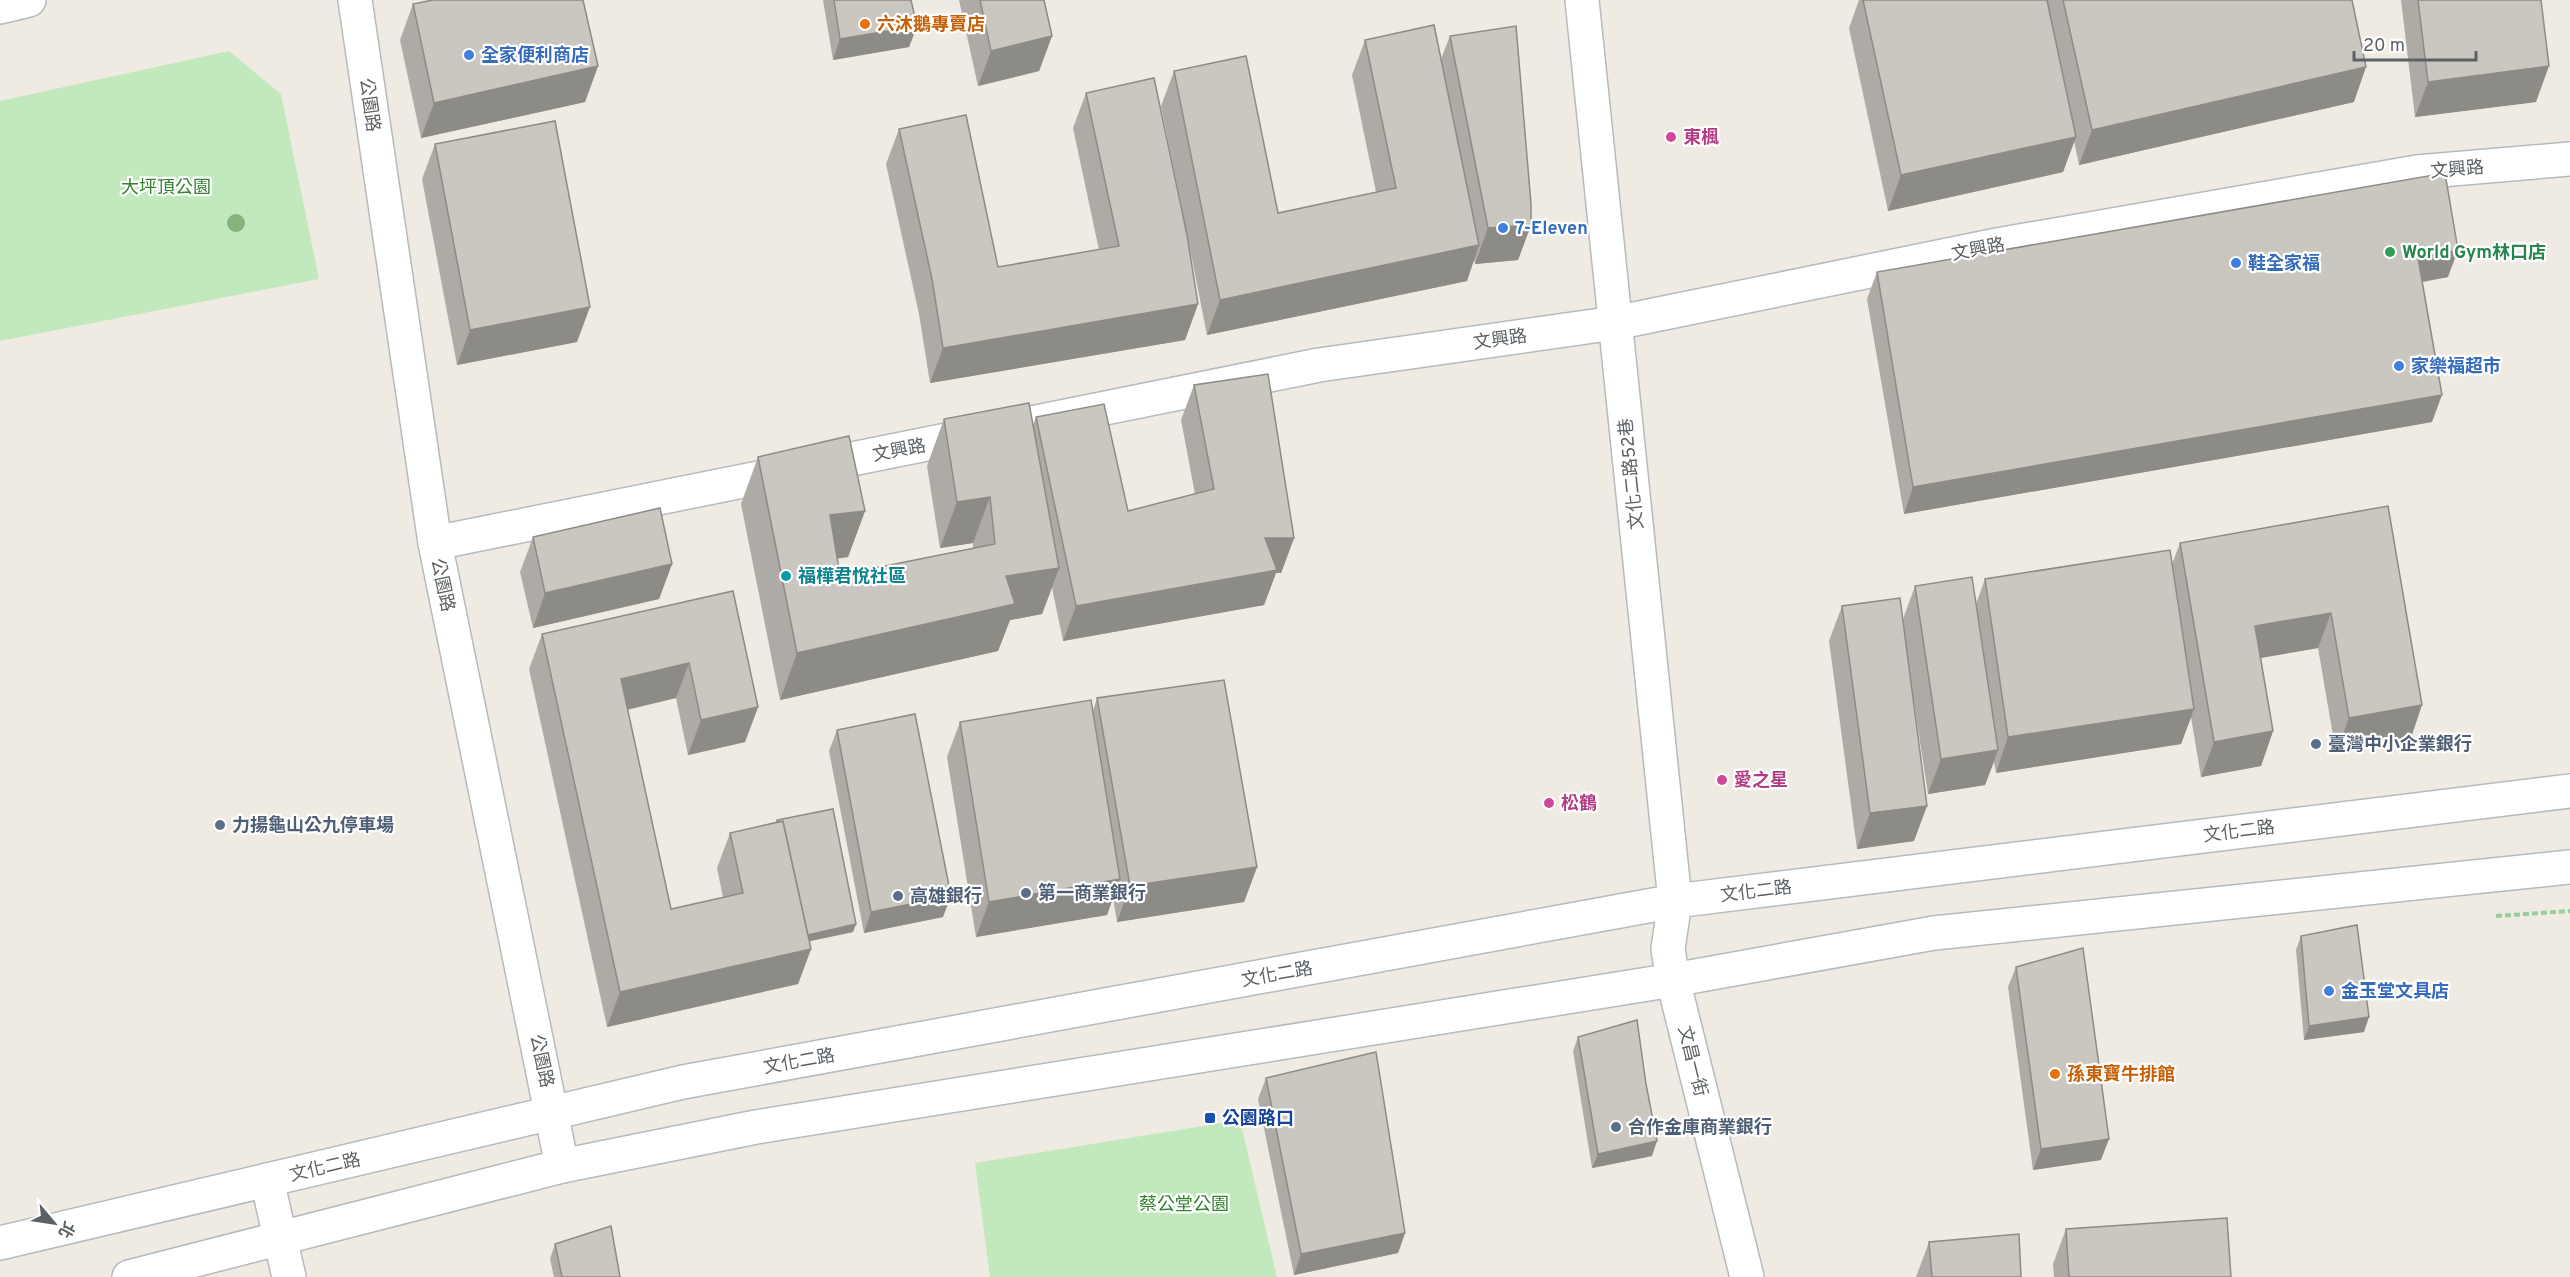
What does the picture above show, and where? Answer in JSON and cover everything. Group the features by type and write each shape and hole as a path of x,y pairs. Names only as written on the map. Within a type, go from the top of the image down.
{"street":[{"path":"0,7 29,0"},
{"name":"公園路","path":"355,0 435,543 562,1166"},
{"name":"文化二路52巷","path":"1581,0 1675,901 1671,964"},
{"name":"文興路","path":"435,543 1319,365 1615,323 1997,245 2417,172 2570,159"},
{"name":"文化二路","path":"0,1243 683,1082 1675,901 2570,791"},
{"path":"129,1277 562,1166 756,1127 1671,964 1934,933 2570,867"},
{"name":"文昌一街","path":"1671,964 1747,1277"},
{"path":"267,1180 289,1277"}],"green space":[{"name":"大坪頂公園","path":"229,51 281,94 319,279 0,341 0,101"},
{"name":"蔡公堂公園","path":"1240,1120 1277,1277 990,1277 975,1163"}],"building":[{"path":"433,0 583,0 598,66 434,103 413,4"},
{"path":"834,0 911,0 917,26 840,39"},
{"path":"980,0 1044,0 1052,36 991,51"},
{"path":"1863,0 2047,0 2076,137 1901,175"},
{"path":"2063,0 2352,0 2366,67 2092,130"},
{"path":"2418,0 2541,0 2549,66 2428,82"},
{"path":"1434,25 1479,245 1220,300 1174,71 1246,56 1278,213 1396,188 1365,40"},
{"path":"1516,26 1531,225 1488,228 1450,36"},
{"path":"1154,78 1187,235 1198,304 943,348 932,279 899,129 966,115 998,267 1119,246 1086,93"},
{"path":"555,121 590,307 470,330 435,144"},
{"path":"2445,173 2458,250 2418,258 2442,395 1913,487 1877,272"},
{"path":"1268,374 1294,538 1265,538 1277,570 1076,606 1036,417 1104,404 1128,511 1214,489 1194,385"},
{"path":"1029,403 1059,568 1006,576 1015,604 797,653 758,457 849,436 865,511 830,515 840,575 995,544 990,497 957,502 944,419"},
{"path":"2388,506 2422,705 2349,718 2331,613 2255,626 2273,731 2214,742 2180,543"},
{"path":"660,508 672,564 545,593 533,537"},
{"path":"2170,550 2194,709 2008,737 1985,579"},
{"path":"1972,577 1998,750 1941,759 1915,586"},
{"path":"733,591 758,707 701,720 689,663 621,679 671,909 743,893 730,833 783,821 811,949 620,992 542,634"},
{"path":"1900,598 1927,806 1870,813 1842,606"},
{"path":"1224,680 1257,867 1130,886 1097,698"},
{"path":"1091,700 1120,879 989,902 960,722"},
{"path":"915,714 951,896 871,912 837,730"},
{"path":"833,809 856,924 808,935 783,821 777,822 777,820"},
{"name":"金玉堂文具店","path":"2357,925 2369,1017 2309,1026 2301,936"},
{"name":"孫東寶牛排館","path":"2083,948 2109,1139 2041,1149 2016,967"},
{"name":"合作金庫商業銀行","path":"1637,1020 1657,1141 1598,1154 1578,1037"},
{"path":"1376,1052 1405,1233 1301,1254 1266,1078"},
{"path":"2227,1218 2231,1277 2069,1277 2066,1229"},
{"path":"611,1226 620,1277 562,1277 555,1244"},
{"path":"2019,1234 2021,1277 1932,1277 1929,1242"}],"place":[{"name":"六沐鵝專賣店","path":"865,24"},
{"name":"全家便利商店","path":"469,55"},
{"name":"東楓","path":"1671,137"},
{"name":"7-Eleven","path":"1503,228"},
{"name":"World Gym林口店","path":"2390,252"},
{"name":"鞋全家福","path":"2236,263"},
{"name":"家樂福超市","path":"2399,366"},
{"name":"福樺君悅社區","path":"786,576"},
{"name":"臺灣中小企業銀行","path":"2316,744"},
{"name":"愛之星","path":"1722,780"},
{"name":"松鶴","path":"1549,803"},
{"name":"力揚龜山公九停車場","path":"220,825"},
{"name":"第一商業銀行","path":"1026,893"},
{"name":"高雄銀行","path":"898,896"},
{"name":"金玉堂文具店","path":"2329,991"},
{"name":"孫東寶牛排館","path":"2055,1074"},
{"name":"公園路口","path":"1210,1118"},
{"name":"合作金庫商業銀行","path":"1616,1127"}]}
